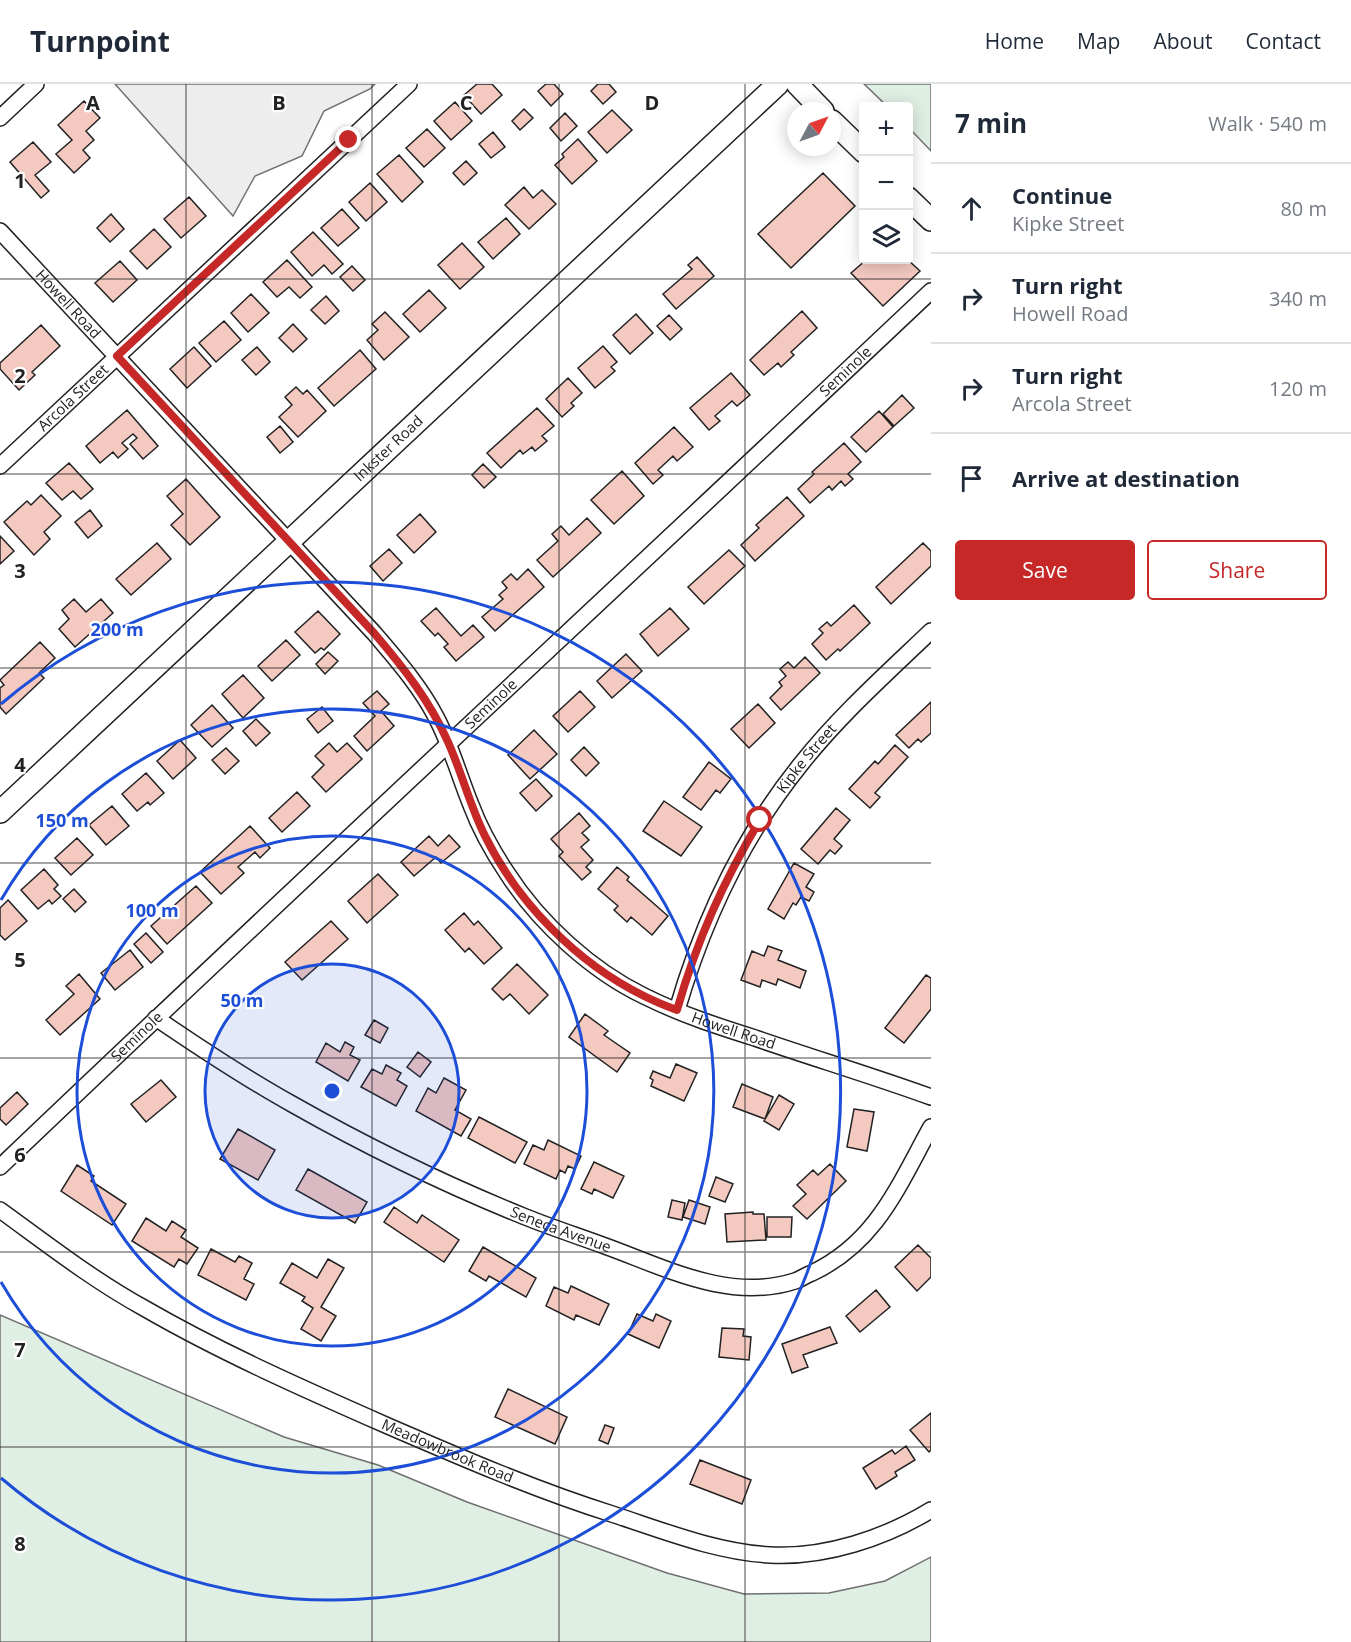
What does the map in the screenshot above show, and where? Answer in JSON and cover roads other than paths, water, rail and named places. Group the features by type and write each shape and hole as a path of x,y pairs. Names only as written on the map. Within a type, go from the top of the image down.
{"main road":[{"name":"Inkster Road","path":"0,812 778,84"},
{"path":"797,84 814,102"},
{"path":"841,130 859,147"},
{"path":"913,202 931,220"}],"street":[{"path":"0,118 36,84"},
{"name":"Arcola Street","path":"0,466 409,84"},
{"name":"Howell Road","path":"0,231 374,633 400,664 435,715 449,744 471,806 486,838 508,875 535,910 565,941 599,969 644,996 701,1020 931,1097"},
{"name":"Seminole","path":"0,1167 931,291"},
{"name":"Kipke Street","path":"677,1010 711,912 760,820 827,733 931,631"},
{"name":"Seneca Avenue","path":"156,1018 214,1058 290,1103 352,1137 451,1185 524,1216 698,1280 734,1287 768,1287 796,1280 825,1266 848,1251 876,1222 931,1127"},
{"name":"Meadowbrook Road","path":"0,1210 91,1276 143,1308 222,1350 470,1461 586,1506 688,1539 711,1546 752,1553 795,1555 825,1551 856,1543 931,1510"}]}
